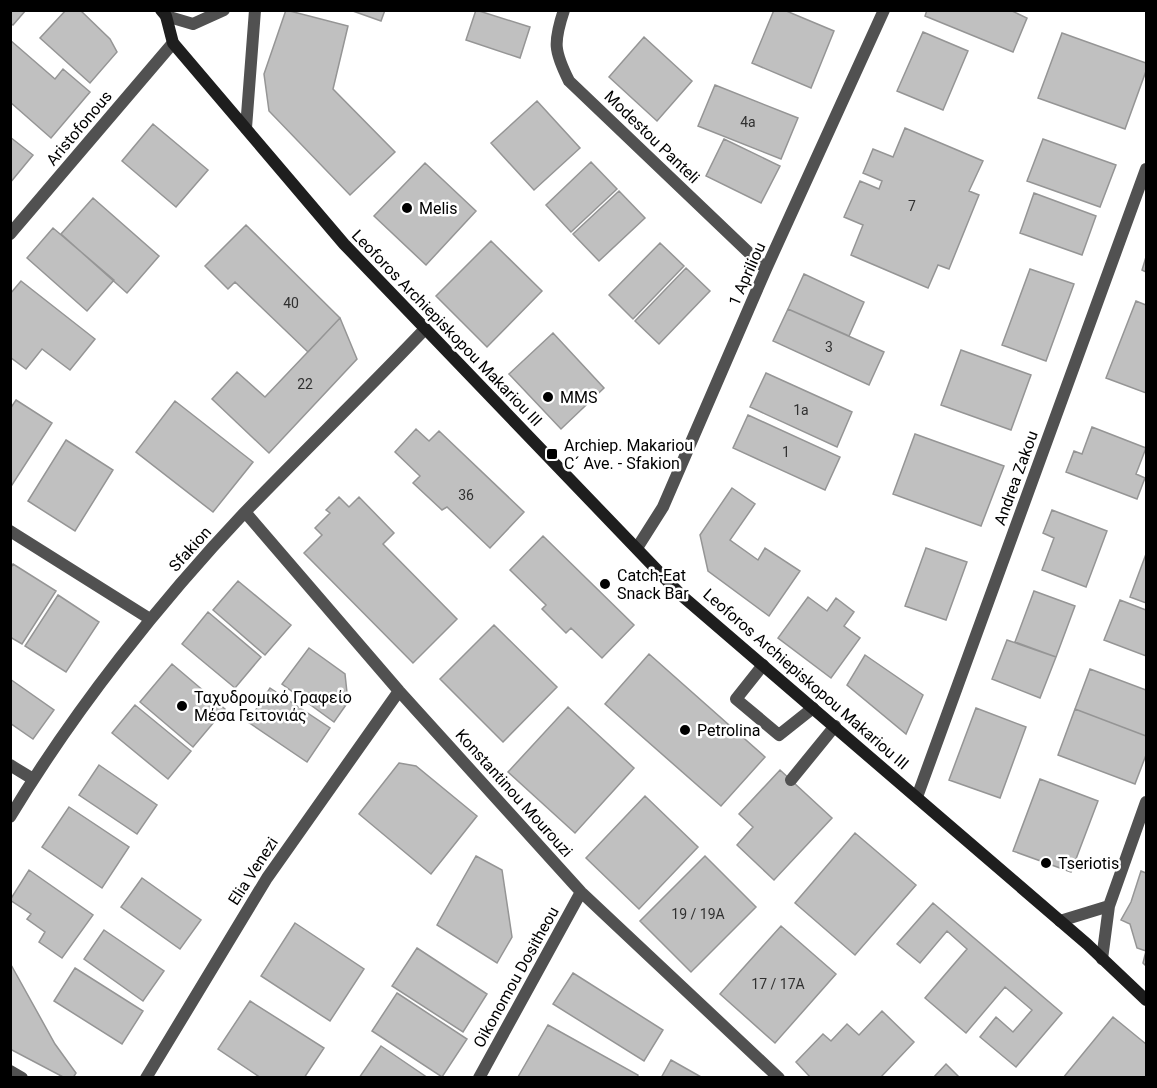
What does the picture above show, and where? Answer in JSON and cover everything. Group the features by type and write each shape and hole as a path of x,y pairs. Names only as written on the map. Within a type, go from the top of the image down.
{"main road":[{"name":"Leoforos Archiepiskopou Makariou III","path":"164,13 172,43 344,244 681,595 1060,921 1146,1000"}],"street":[{"path":"164,13 193,24 224,10"},
{"path":"246,128 255,10"},
{"name":"Modestou Panteli","path":"564,10 557,36 556,55 568,81 766,269"},
{"name":"1 Apriliou","path":"637,548 663,507 766,269 884,10"},
{"name":"Aristofonous","path":"10,234 172,43"},
{"name":"Andrea Zakou","path":"917,797 1146,170"},
{"name":"Sfakion","path":"10,817 33,779 150,619 245,512 425,329"},
{"name":"Konstantinou Mourouzi","path":"245,512 399,691 581,892 777,1077"},
{"path":"10,531 150,619"},
{"path":"763,665 736,699 779,735 813,708"},
{"name":"Elia Venezi","path":"146,1077 267,878 399,691"},
{"path":"791,780 835,726"},
{"path":"10,765 33,779"},
{"path":"1102,959 1109,906 1146,802"},
{"name":"Oikonomou Dositheou","path":"479,1077 581,892"},
{"path":"1060,921 1109,906"},
{"path":"10,1071 22,1077"}],"building":[{"path":"10,10 26,10 13,25 10,23"},
{"path":"66,10 80,10 110,39 117,52 90,83 40,38"},
{"path":"286,10 348,26 333,89 395,152 350,195 269,111 264,74"},
{"path":"350,10 385,10 381,21"},
{"path":"476,10 530,27 520,58 466,40"},
{"path":"774,10 784,10 834,31 811,88 752,63"},
{"path":"927,10 1010,10 1027,18 1013,52 925,16"},
{"path":"923,32 968,51 943,110 897,91"},
{"path":"1062,33 1146,63 1146,71 1125,129 1038,98"},
{"path":"644,37 692,81 657,121 609,77"},
{"path":"10,40 55,79 63,69 90,92 51,138 10,102"},
{"path":"715,85 798,118 781,159 698,126"},
{"path":"537,101 580,148 534,190 491,143"},
{"path":"153,124 208,170 176,207 122,161"},
{"path":"905,128 983,161 969,191 979,195 949,269 938,265 928,288 851,255 863,225 844,217 860,181 879,189 882,181 863,173 873,149 893,157"},
{"path":"10,137 33,155 10,183"},
{"path":"724,139 780,166 761,203 706,176"},
{"path":"1043,139 1116,165 1100,207 1027,181"},
{"path":"591,162 617,189 571,232 546,205"},
{"path":"425,163 476,211 426,265 374,216"},
{"path":"619,191 645,218 599,261 573,234"},
{"path":"1034,193 1096,216 1082,255 1020,233"},
{"path":"93,198 159,256 127,293 61,234"},
{"path":"246,225 340,318 308,352 235,282 228,289 205,266"},
{"path":"53,228 114,280 87,311 27,258"},
{"path":"491,241 542,291 487,347 436,296"},
{"path":"660,243 684,266 633,319 609,295"},
{"path":"1146,257 1146,272 1142,270"},
{"path":"686,268 710,291 659,344 635,321"},
{"path":"1030,269 1074,284 1046,361 1002,345"},
{"path":"804,274 864,302 849,336 788,309"},
{"path":"21,281 95,339 70,370 42,349 26,369 10,357 10,294"},
{"path":"1136,301 1146,305 1146,393 1106,378"},
{"path":"788,309 884,352 869,385 773,341"},
{"path":"340,318 357,359 269,453 212,399 237,372 265,397"},
{"path":"553,333 604,388 561,429 509,374"},
{"path":"961,350 1031,375 1011,430 941,405"},
{"path":"766,373 852,412 837,447 750,407"},
{"path":"16,400 52,423 10,488 10,409"},
{"path":"175,401 253,462 213,512 136,452"},
{"path":"748,415 840,457 825,490 733,448"},
{"path":"1092,427 1146,448 1136,474 1145,478 1137,499 1066,472 1074,451 1082,454"},
{"path":"416,429 429,441 439,431 524,512 490,548 447,507 442,510 413,483 420,476 395,452"},
{"path":"915,434 1004,466 981,526 893,494"},
{"path":"66,440 113,470 75,531 28,501"},
{"path":"732,488 755,504 730,540 758,560 765,548 800,571 769,616 708,571 700,535"},
{"path":"339,497 349,507 359,497 394,533 383,544 457,619 413,663 304,553 322,535 315,528 330,513 326,510"},
{"path":"1052,510 1107,531 1086,587 1042,570 1054,538 1043,533"},
{"path":"543,536 634,625 602,658 571,628 566,633 542,609 546,605 510,570"},
{"path":"926,548 967,562 946,620 905,606"},
{"path":"1146,554 1146,603 1130,597"},
{"path":"13,564 56,591 22,644 10,637 10,569"},
{"path":"238,581 291,625 265,655 213,610"},
{"path":"1034,591 1075,606 1056,657 1015,642"},
{"path":"58,595 99,622 66,672 25,646"},
{"path":"808,597 827,611 836,598 854,612 844,626 860,638 831,678 778,638"},
{"path":"1120,600 1146,610 1146,656 1104,640"},
{"path":"208,612 261,657 235,688 182,644"},
{"path":"494,625 557,687 503,742 440,679"},
{"path":"1007,640 1056,657 1040,698 992,679"},
{"path":"309,648 345,674 348,702 334,722 282,684"},
{"name":"Petrolina","path":"649,654 765,757 721,806 605,704"},
{"path":"865,655 923,695 906,734 847,685"},
{"name":"Ταχυδρομικό Γραφείο Μέσα Γειτονιάς","path":"172,664 225,709 193,747 140,702"},
{"path":"1090,669 1146,690 1146,736 1075,709"},
{"path":"10,679 54,710 33,739 10,723"},
{"path":"270,688 330,728 307,762 248,722"},
{"path":"135,705 191,751 168,779 112,733"},
{"path":"568,707 634,768 575,833 508,772"},
{"path":"976,708 1026,727 1000,798 949,780"},
{"path":"1075,709 1146,736 1146,755 1135,784 1058,755"},
{"path":"399,763 416,766 477,816 431,874 359,814"},
{"path":"99,765 157,805 137,834 79,795"},
{"path":"780,770 832,818 774,880 737,845 753,827 739,814"},
{"path":"1040,779 1098,801 1071,872 1013,851"},
{"path":"645,796 698,847 639,909 586,858"},
{"path":"69,807 129,847 102,888 42,847"},
{"path":"855,833 916,885 855,955 795,903"},
{"path":"476,856 502,870 512,937 497,963 437,925"},
{"path":"705,856 756,907 691,972 640,921"},
{"path":"29,870 93,915 62,958 39,942 45,932 27,919 31,914 10,900"},
{"path":"1141,871 1146,873 1146,951 1137,948 1130,924 1121,920 1131,902"},
{"path":"142,878 201,920 180,949 121,907"},
{"path":"933,903 1062,1013 1016,1067 980,1037 996,1017 1013,1032 1032,1010 1005,987 966,1033 925,998 967,949 947,931 920,963 897,944"},
{"path":"295,923 364,969 330,1021 261,976"},
{"path":"781,926 836,974 775,1043 720,994"},
{"path":"104,930 164,971 143,1001 84,959"},
{"path":"417,948 487,994 463,1032 392,986"},
{"path":"10,963 55,1044 76,1073 73,1078 65,1078 10,1049"},
{"path":"75,968 143,1011 122,1044 54,1001"},
{"path":"573,973 663,1030 644,1061 553,1004"},
{"path":"397,993 467,1039 442,1077 372,1031"},
{"path":"250,1001 324,1048 304,1078 261,1078 218,1049"},
{"path":"882,1011 914,1042 880,1078 811,1078 796,1062 823,1034 831,1041 847,1024 859,1035"},
{"path":"1113,1017 1146,1044 1146,1078 1063,1078"},
{"path":"548,1025 638,1075 637,1078 518,1077"},
{"path":"381,1046 428,1078 359,1078"},
{"path":"671,1060 703,1078 661,1078"},
{"path":"946,1064 960,1078 933,1078"}],"place":[{"name":"Melis","path":"407,208"},
{"name":"MMS","path":"548,397"},
{"name":"Archiep. Makariou C´ Ave. - Sfakion","path":"552,454"},
{"name":"Catch-Eat Snack Bar","path":"605,584"},
{"name":"Ταχυδρομικό Γραφείο Μέσα Γειτονιάς","path":"182,706"},
{"name":"Petrolina","path":"685,730"},
{"name":"Tseriotis","path":"1046,863"}]}
